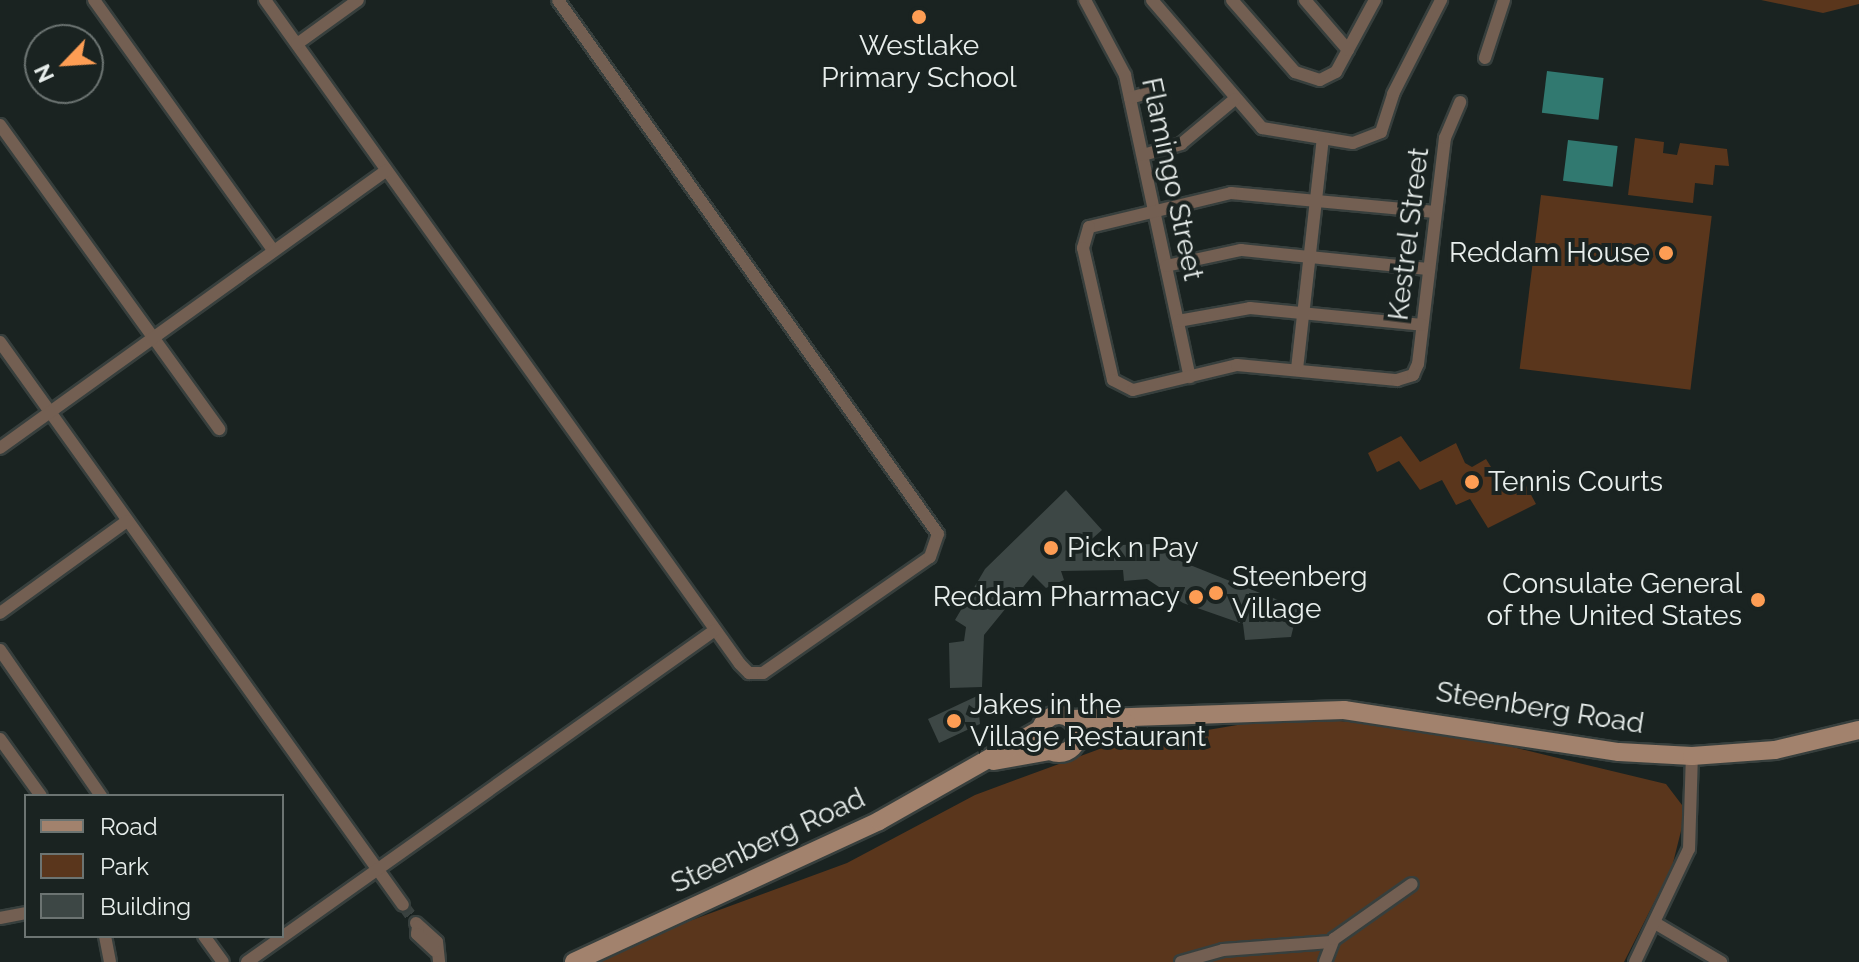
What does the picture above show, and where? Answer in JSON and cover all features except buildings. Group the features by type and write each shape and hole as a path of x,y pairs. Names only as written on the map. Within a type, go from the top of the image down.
{"main road":[{"name":"Steenberg Road","path":"1071,719 1209,713 1382,713 1619,752 1692,756 1775,750 1859,730"},
{"name":"Steenberg Road","path":"1077,741 1116,725 1209,713"},
{"path":"1054,716 1071,719 1077,741 1066,752 1050,751 1041,729 1054,716"},
{"name":"Steenberg Road","path":"574,962 879,821 1041,729"},
{"name":"Steenberg Road","path":"983,764 1050,751"}],"street":[{"path":"94,0 273,250"},
{"path":"265,0 744,670 763,673 930,557 938,534 558,0"},
{"path":"297,44 358,0"},
{"name":"Flamingo Street","path":"1085,0 1122,66 1190,377"},
{"path":"1152,0 1235,99 1269,132 1362,143 1381,132 1393,94 1441,0"},
{"path":"1232,0 1295,72 1310,80 1336,72 1375,0"},
{"path":"1305,0 1348,50"},
{"path":"1485,58 1504,0"},
{"path":"1130,98 1158,90"},
{"path":"1143,155 1181,144 1235,99"},
{"name":"Kestrel Street","path":"1297,369 1397,380 1413,375 1445,138 1460,102"},
{"path":"0,125 219,429"},
{"path":"1323,139 1316,201 1310,257 1302,313 1297,369 1237,365 1120,389 1113,380 1083,236 1089,227 1231,193 1316,201 1435,212"},
{"path":"0,448 386,171"},
{"path":"1166,266 1232,251 1429,269"},
{"path":"1178,321 1237,308 1422,325"},
{"path":"0,342 403,905"},
{"path":"0,613 127,521"},
{"path":"284,936 715,630"},
{"path":"0,650 100,794"},
{"path":"0,739 5,756 39,794"},
{"path":"1635,962 1689,849 1692,756"},
{"path":"1183,962 1223,950 1331,942 1412,884"},
{"path":"0,918 24,913"},
{"path":"1655,923 1721,962"},
{"path":"417,924 417,934 437,952"},
{"path":"105,938 110,962"},
{"path":"205,938 223,962"},
{"path":"247,962 281,938"},
{"path":"1325,962 1331,942"}],"green space":[{"path":"1761,0 1859,0 1859,4 1823,13"},
{"path":"1635,138 1664,142 1663,153 1677,155 1680,143 1727,149 1729,166 1715,165 1713,185 1695,183 1693,203 1628,195"},
{"path":"1541,195 1712,216 1690,390 1520,369"},
{"name":"Tennis Courts","path":"1401,436 1420,462 1456,443 1465,463 1472,467 1486,459 1501,483 1522,478 1536,504 1488,528 1470,499 1456,505 1442,480 1420,490 1399,461 1377,472 1368,453"},
{"path":"1292,716 1454,733 1666,784 1682,805 1682,827 1672,867 1624,962 578,962 847,863 975,795 1105,747"}],"water":[{"path":"1547,71 1604,78 1598,120 1542,113"},
{"path":"1568,140 1618,146 1613,187 1563,181"}],"tunnel":[{"path":"403,905 416,923"}],"place":[{"name":"Westlake Primary School","path":"919,17"},
{"name":"Reddam House","path":"1666,253"},
{"name":"Tennis Courts","path":"1472,482"},
{"name":"Pick n Pay","path":"1051,548"},
{"name":"Steenberg Village","path":"1216,593"},
{"name":"Reddam Pharmacy","path":"1196,597"},
{"name":"Consulate General of the United States","path":"1758,600"},
{"name":"Jakes in the Village Restaurant","path":"954,721"}]}
